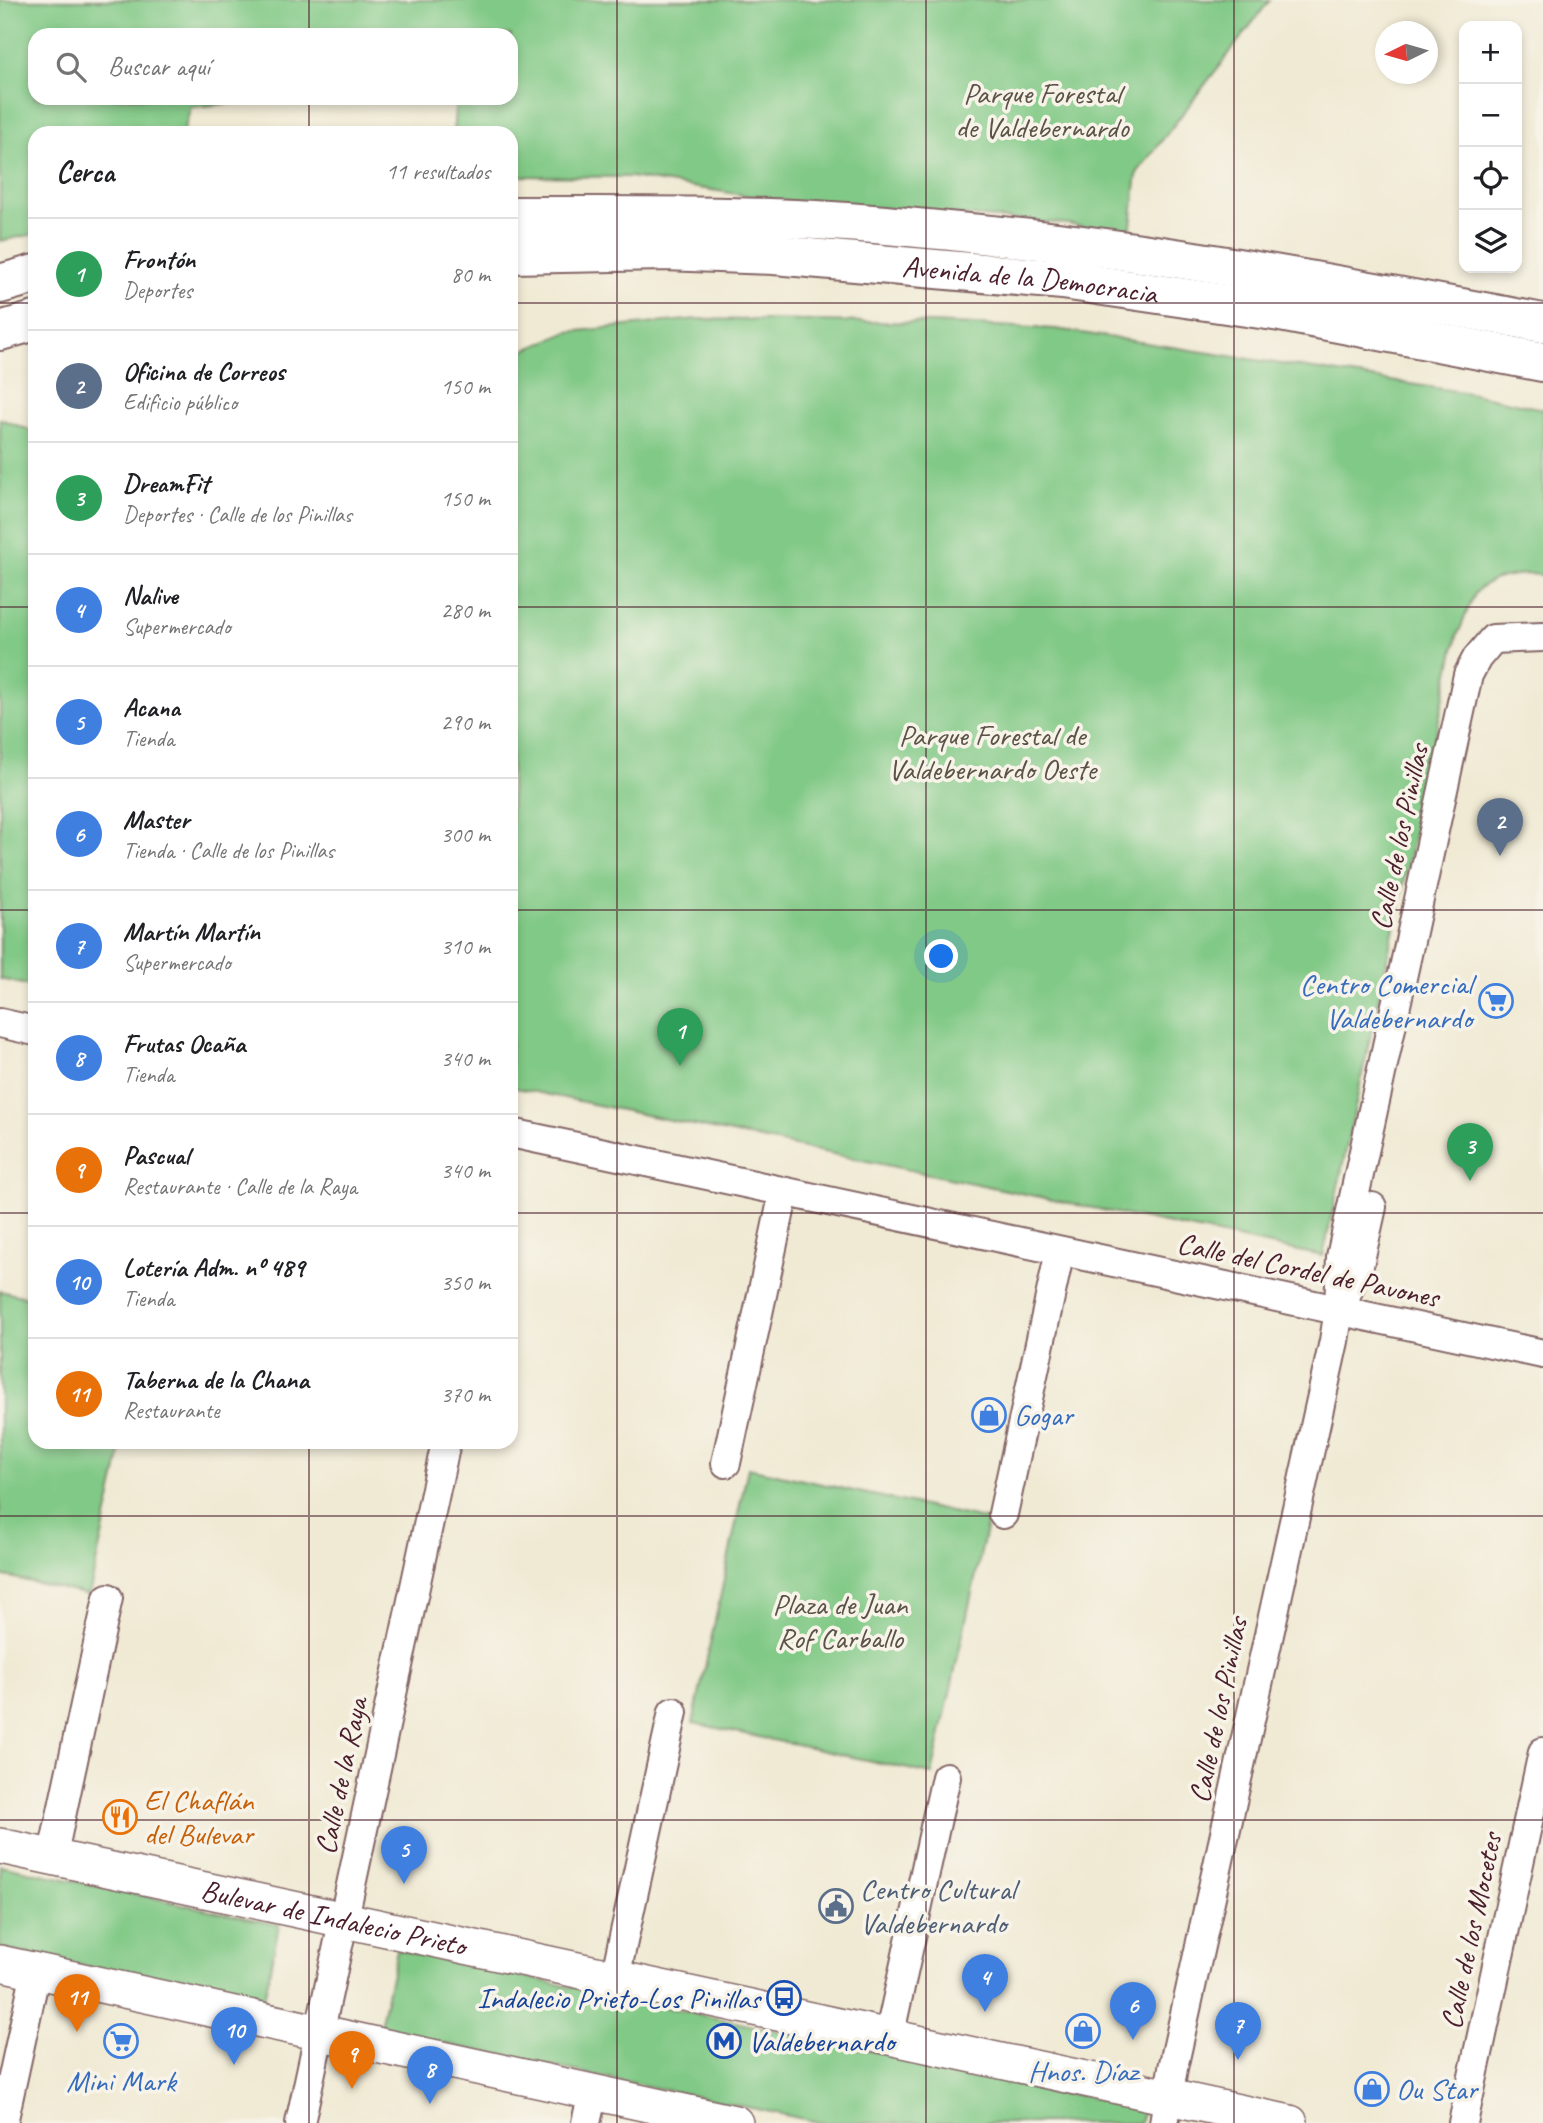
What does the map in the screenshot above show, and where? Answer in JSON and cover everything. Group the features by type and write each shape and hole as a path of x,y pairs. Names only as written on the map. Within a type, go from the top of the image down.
{"main road":[{"name":"Avenida de la Democracia","path":"518,216 773,218 981,234 1067,243 1287,276 1543,323"},
{"name":"Avenida de la Democracia","path":"518,254 664,251 774,255 1063,280 1281,312 1543,362"},
{"path":"0,284 28,276"},
{"path":"0,331 28,322"}],"street":[{"name":"Calle de los Pinillas","path":"1167,2110 1173,2068 1339,1310 1359,1265 1485,676 1498,659 1543,639"},
{"path":"0,1023 28,1029"},
{"name":"Calle del Cordel de Pavones","path":"518,1137 1543,1354"},
{"path":"726,1463 784,1192"},
{"path":"1003,1514 1060,1251"},
{"name":"Calle de la Raya","path":"300,2123 445,1449"},
{"path":"52,1858 108,1598"},
{"path":"615,1978 673,1712"},
{"name":"Calle de los Mocetes","path":"1463,2123 1543,1752"},
{"path":"889,2037 946,1777"},
{"name":"Bulevar de Indalecio Prieto","path":"0,1846 889,2037 1167,2110 1290,2123"},
{"path":"0,1963 320,2033 590,2107 735,2123"},
{"path":"3,2123 36,1971"}],"green space":[{"name":"Parque Forestal de Valdebernardo","path":"0,0 1270,0 1137,173 1130,235 1068,224 774,200 630,177 518,176 518,126 454,126 455,105 518,105 518,28 28,28 28,105 214,105 191,107 185,126 28,126 28,235 0,241"},
{"name":"Parque Forestal de Valdebernardo Oeste","path":"696,319 931,323 1056,329 1468,393 1543,409 1543,575 1525,574 1488,583 1472,599 1457,636 1323,1256 518,1088 518,353 568,332"},
{"path":"0,419 28,429 28,985 0,979"},
{"path":"0,1291 28,1297 28,1449 121,1449 89,1595 0,1575"},
{"name":"Plaza de Juan Rof Carballo","path":"748,1468 988,1520 932,1774 693,1723"},
{"path":"0,1865 279,1925 263,2004 0,1948"},
{"path":"397,1950 1144,2109 1140,2123 823,2123 379,2030"}],"place":[{"name":"Oficina de Correos","path":"1500,856"},
{"name":"Centro Comercial Valdebernardo","path":"1496,1001"},
{"name":"Frontón","path":"680,1066"},
{"name":"DreamFit","path":"1470,1181"},
{"name":"Gogar","path":"989,1415"},
{"name":"El Chaflán del Bulevar","path":"120,1817"},
{"name":"Acana","path":"404,1884"},
{"name":"Centro Cultural Valdebernardo","path":"836,1906"},
{"name":"Indalecio Prieto-Los Pinillas","path":"784,1998"},
{"name":"Nalive","path":"985,2012"},
{"name":"Hnos. Díaz","path":"1083,2031"},
{"name":"Taberna de la Chana","path":"77,2032"},
{"name":"Master","path":"1133,2040"},
{"name":"Mini Mark","path":"121,2041"},
{"name":"Valdebernardo","path":"724,2041"},
{"name":"Martín Martín","path":"1238,2060"},
{"name":"Lotería Adm. nº 489","path":"234,2065"},
{"name":"Pascual","path":"352,2089"},
{"name":"Ou Star","path":"1372,2089"},
{"name":"Frutas Ocaña","path":"430,2104"}]}
